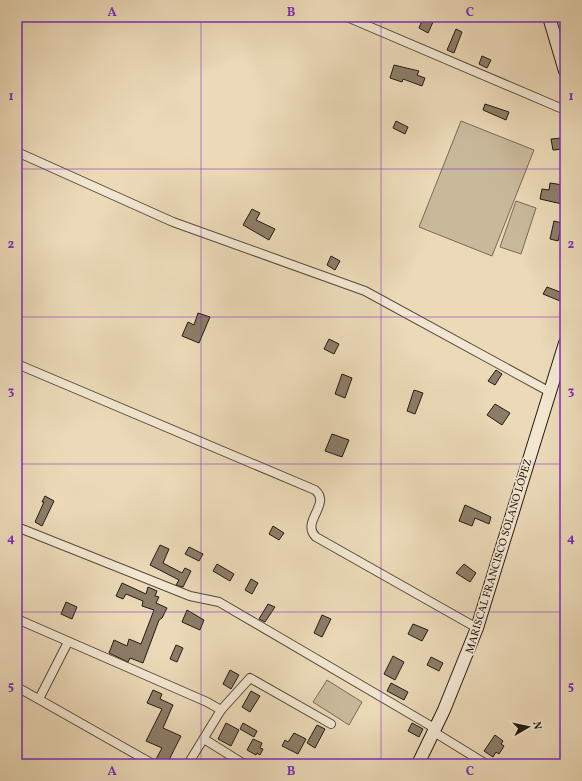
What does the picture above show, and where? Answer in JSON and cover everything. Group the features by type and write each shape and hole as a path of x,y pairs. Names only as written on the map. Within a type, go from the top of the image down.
{"street":[{"path":"346,17 565,110"},
{"path":"549,17 565,71"},
{"path":"17,152 173,222 365,291 550,392"},
{"name":"MARISCAL FRANCISCO SOLANO LÓPEZ","path":"418,764 435,731 477,628 565,343"},
{"path":"17,364 315,490 319,494 321,501 311,525 314,535 477,628"},
{"path":"17,527 190,596 219,602 435,731 486,764"},
{"path":"17,619 207,702 221,710"},
{"path":"39,699 68,642"},
{"path":"188,764 221,710 250,678 331,724"},
{"path":"17,686 154,764"},
{"path":"204,739 244,764"}],"shaded area":[{"path":"461,121 534,150 492,256 419,227"},
{"path":"516,201 536,208 521,254 500,247"},
{"path":"327,680 362,702 349,725 313,702"}],"building":[{"path":"423,18 433,22 428,33 419,28"},
{"path":"456,29 462,32 454,53 447,50"},
{"path":"482,56 491,60 487,68 479,64"},
{"path":"394,65 419,71 417,75 425,78 422,86 403,79 402,82 390,78"},
{"path":"485,104 509,112 506,120 483,110"},
{"path":"396,121 408,127 405,134 393,128"},
{"path":"562,138 563,149 553,150 551,139"},
{"path":"550,183 563,185 562,204 540,199 542,189 549,190"},
{"path":"252,209 260,213 256,220 275,229 269,240 243,225"},
{"path":"554,221 562,223 558,241 550,239"},
{"path":"331,256 340,261 335,270 327,265"},
{"path":"547,287 565,294 565,303 543,294"},
{"path":"198,313 210,317 199,343 182,336 188,322 194,325"},
{"path":"329,339 339,344 334,354 324,349"},
{"path":"496,370 502,374 495,385 488,381"},
{"path":"342,374 352,378 345,398 335,394"},
{"path":"414,390 423,393 415,414 407,411"},
{"path":"495,404 510,413 502,425 487,415"},
{"path":"332,434 349,440 342,457 325,451"},
{"path":"45,496 54,501 42,526 35,522 44,502 42,502"},
{"path":"465,505 491,517 489,524 475,518 472,526 459,521"},
{"path":"273,526 284,533 279,540 269,534"},
{"path":"160,545 169,549 163,563 182,573 185,568 191,571 183,587 176,585 179,580 150,565"},
{"path":"189,547 203,554 199,561 185,554"},
{"path":"217,564 234,574 230,581 213,571"},
{"path":"464,564 476,573 470,582 456,573"},
{"path":"251,579 258,583 252,594 245,590"},
{"path":"122,583 146,594 148,587 157,591 155,596 159,597 156,603 167,608 162,618 159,620 143,663 130,658 128,662 109,653 114,640 127,646 129,639 141,644 154,610 142,606 143,601 126,594 123,599 116,596"},
{"path":"66,602 77,607 72,619 61,614"},
{"path":"268,604 275,607 265,622 259,619"},
{"path":"187,610 204,620 200,630 182,622"},
{"path":"322,615 331,619 322,637 314,633"},
{"path":"413,624 428,630 422,641 408,634"},
{"path":"176,645 183,648 177,662 170,659"},
{"path":"393,656 404,662 395,680 384,674"},
{"path":"431,657 443,663 439,671 427,665"},
{"path":"230,670 239,675 231,689 223,684"},
{"path":"391,683 408,692 404,700 387,691"},
{"path":"153,690 162,694 160,699 173,705 163,728 181,736 167,764 156,759 162,748 146,741 162,709 147,703"},
{"path":"251,691 260,696 250,712 242,707"},
{"path":"226,723 239,730 231,746 218,739"},
{"path":"243,723 257,731 254,737 240,729"},
{"path":"412,723 423,729 419,737 408,731"},
{"path":"317,725 325,729 315,748 307,743"},
{"path":"294,733 306,739 298,754 282,746 285,740 288,742"},
{"path":"495,735 503,741 501,744 504,746 499,754 496,752 493,757 484,751"},
{"path":"253,739 262,743 260,748 263,749 260,755 257,753 256,755 247,750"}]}
